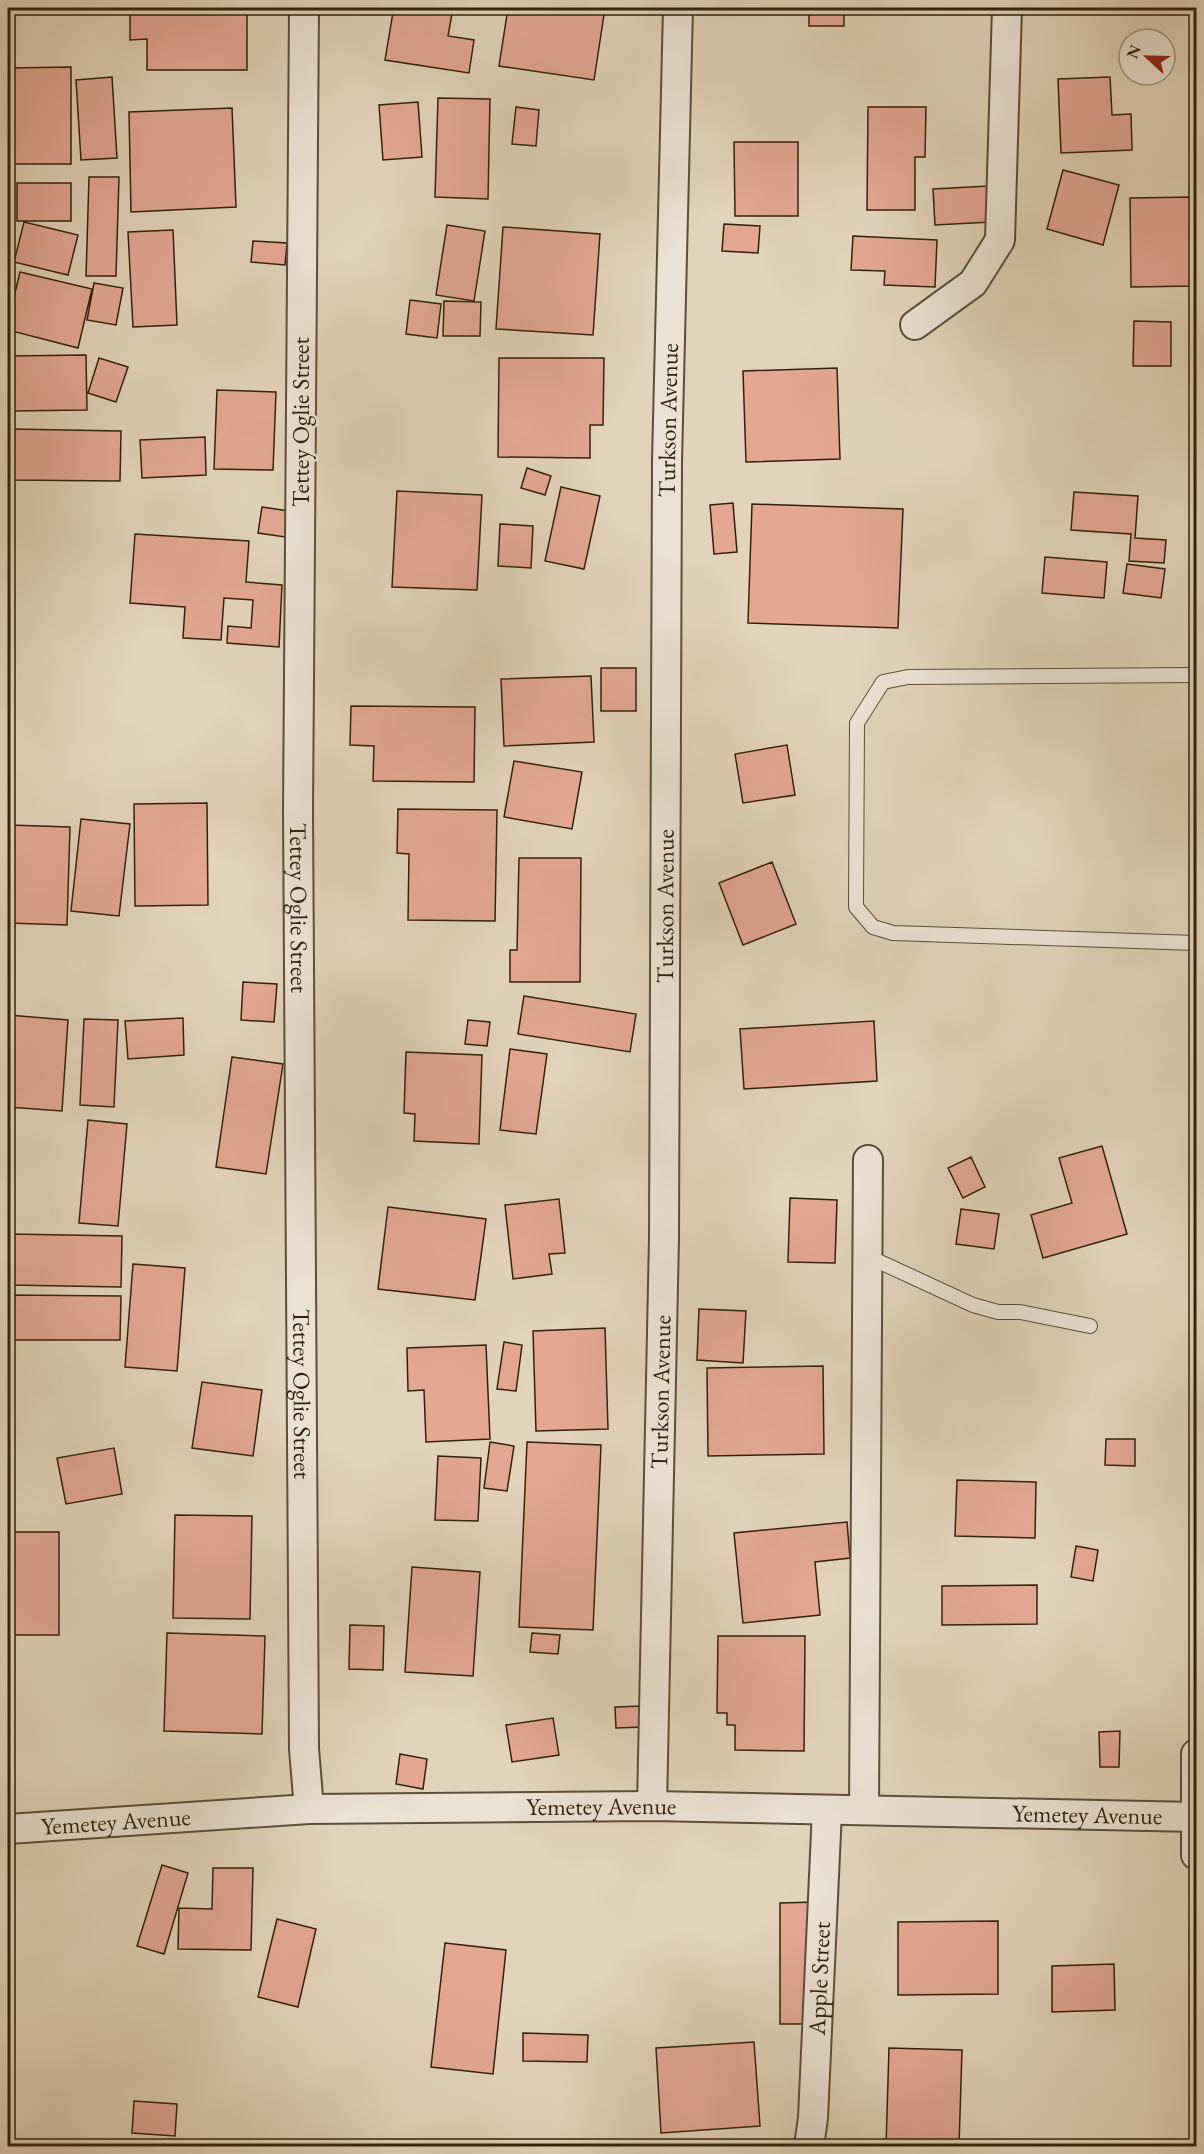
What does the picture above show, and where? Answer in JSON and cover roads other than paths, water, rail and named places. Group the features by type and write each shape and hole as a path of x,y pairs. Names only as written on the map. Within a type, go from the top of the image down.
{"street":[{"name":"Tettey Oglie Street","path":"304,8 298,810 304,1749 309,1809"},
{"name":"Turkson Avenue","path":"652,1806 664,1238 667,462 678,8"},
{"path":"915,324 973,283 1000,240 1007,8"},
{"path":"864,1810 868,1160"},
{"path":"1197,1754 1197,1855"},
{"name":"Yemetey Avenue","path":"8,1829 309,1809 652,1806 1196,1817"},
{"name":"Apple Street","path":"809,2146 813,2118 827,1810"}],"lane":[{"path":"1197,675 908,677 883,682 857,723 856,884 856,907 873,927 893,933 1197,943"},
{"path":"867,1256 974,1305 1090,1326"}]}
